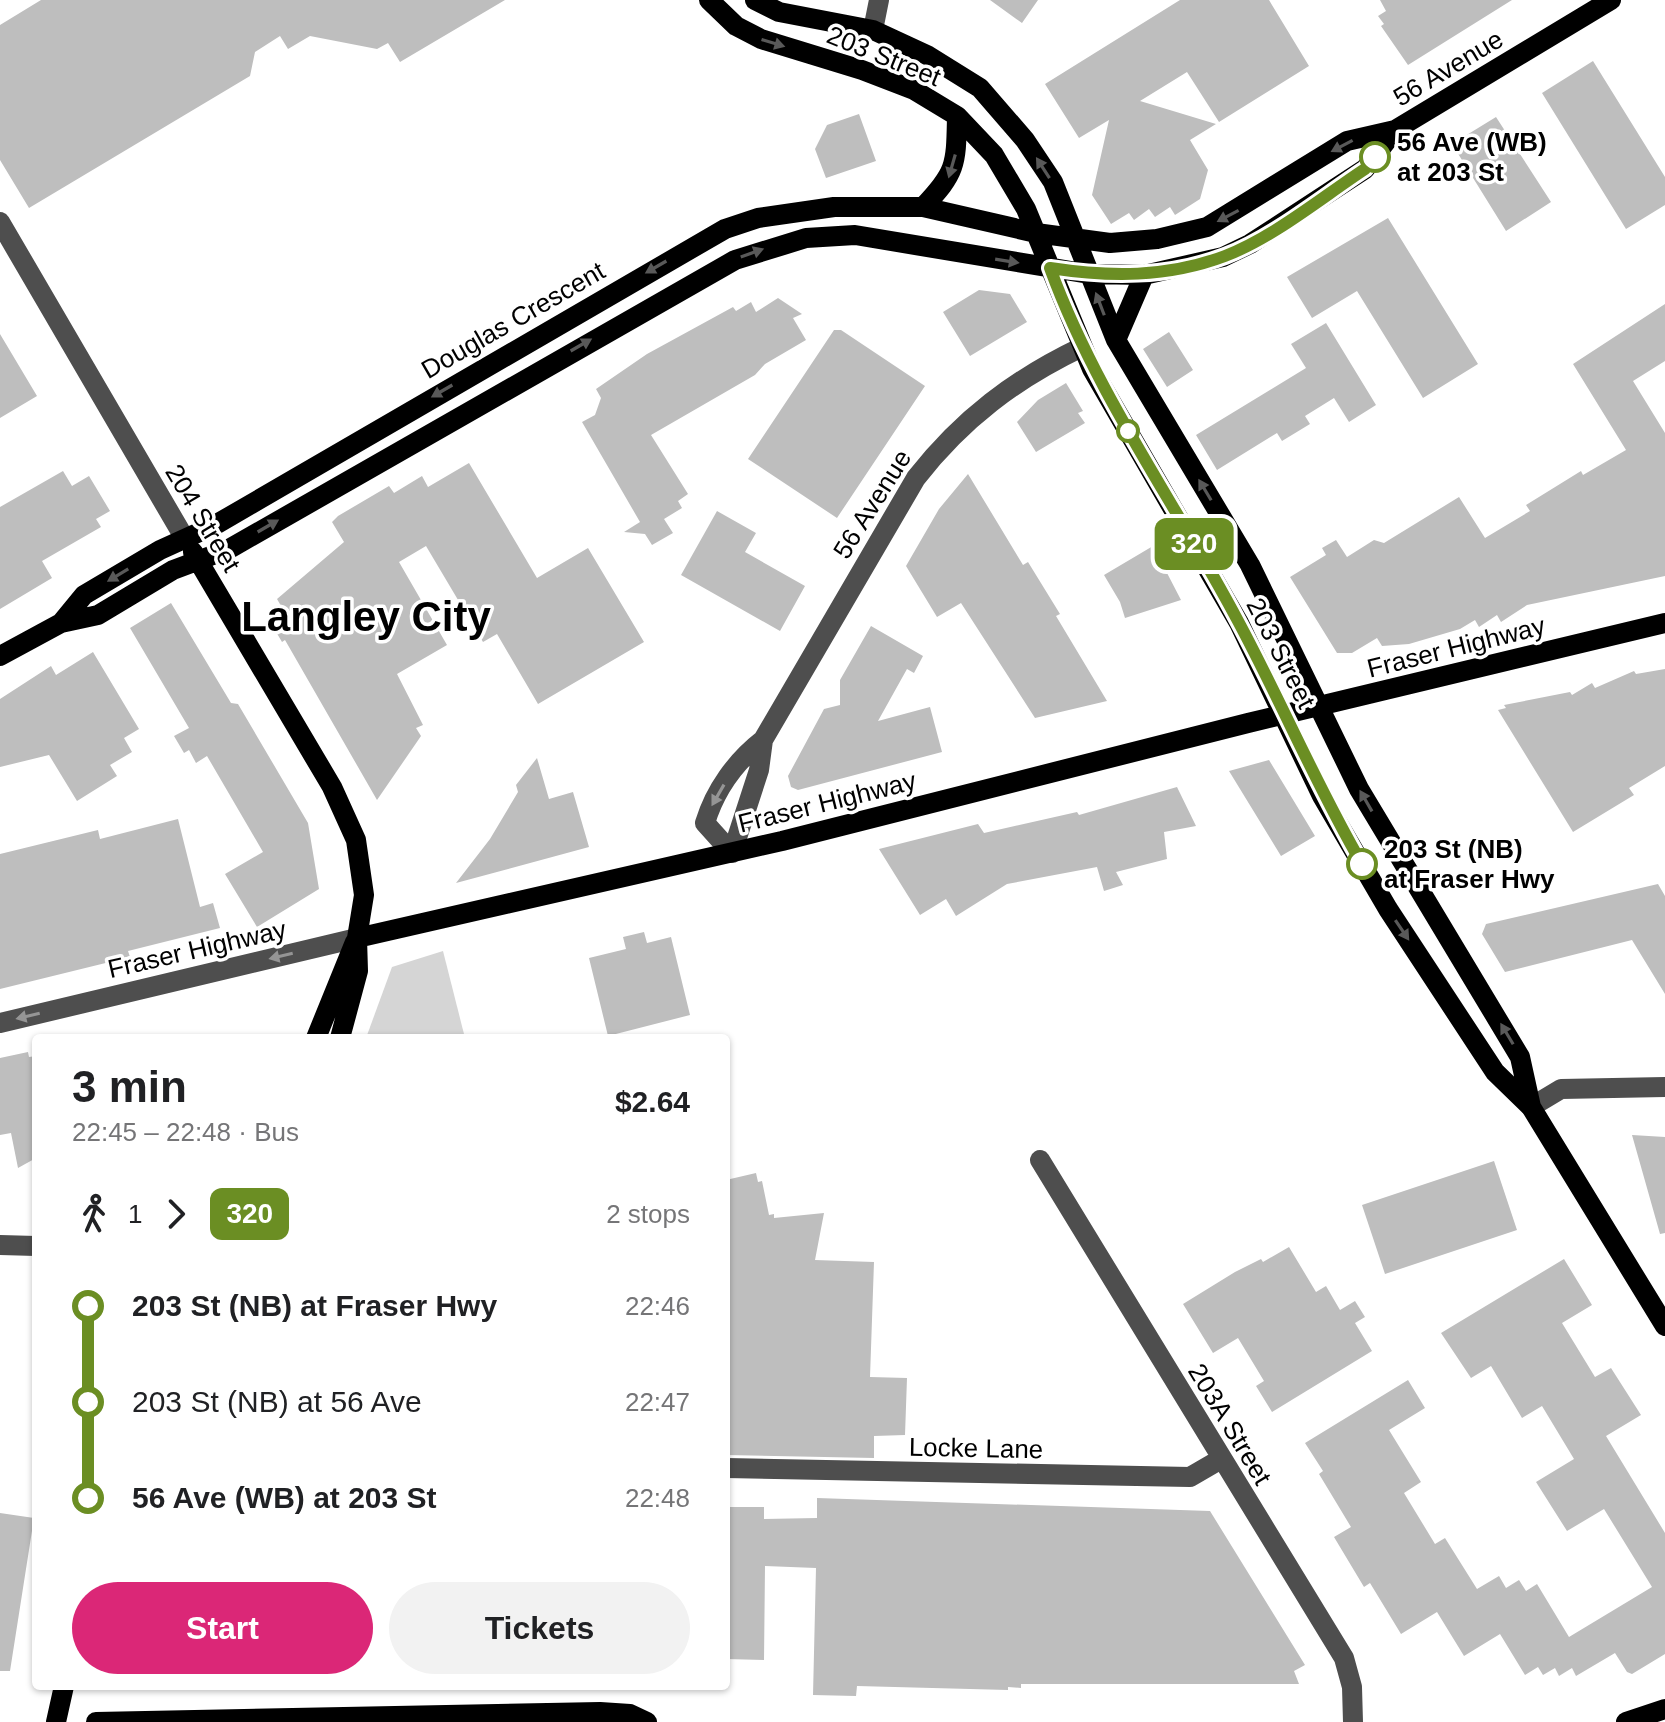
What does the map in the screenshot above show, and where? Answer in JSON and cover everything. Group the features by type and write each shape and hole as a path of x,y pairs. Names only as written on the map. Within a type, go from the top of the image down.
{"main road":[{"name":"203 Street","path":"709,0 736,26 761,39 862,70 914,90 957,116 994,155 1016,189 1082,347 1239,623 1322,796 1388,909 1495,1072 1531,1107 1665,1326"},
{"name":"203 Street","path":"755,0 779,12 873,30 927,55 980,88 1025,140 1053,182 1116,340 1250,565 1359,789 1520,1057 1531,1107"},
{"name":"56 Avenue","path":"1036,233 1110,243 1157,239 1207,227 1347,141 1395,130 1611,0"},
{"path":"923,207 947,183 953,167 957,116"},
{"name":"56 Avenue","path":"1050,268 1089,274 1144,275 1223,257 1250,244 1365,169 1395,130"},
{"name":"Douglas Crescent","path":"61,623 84,595 725,229 806,209 923,207 1036,233"},
{"name":"Douglas Crescent","path":"0,656 61,623 98,615 173,570 229,549 682,287 765,249 806,238 855,235 1050,268"},
{"path":"1116,340 1144,275"},
{"name":"204 Street","path":"185,539 345,813 363,871 364,895 357,938"},
{"name":"Fraser Highway","path":"357,938 732,853 1665,623"},
{"path":"318,1034 357,938"},
{"path":"341,1034 358,971 357,938"},
{"path":"56,1722 63,1690"},
{"path":"1626,1722 1665,1709"},
{"path":"96,1722 600,1712 630,1714 647,1722"}],"street":[{"path":"873,30 879,0"},
{"name":"204 Street","path":"3,234 185,539"},
{"name":"56 Avenue","path":"763,740 759,770 732,853 705,823 739,760 763,740 893,513 942,444 995,397 1082,347"},
{"name":"Fraser Highway","path":"0,1023 357,938"},
{"path":"1531,1107 1561,1089 1665,1087"},
{"name":"203A Street","path":"1040,1160 1344,1658 1352,1687 1353,1722"},
{"path":"0,1245 32,1246"},
{"name":"Locke Lane","path":"730,1468 1190,1477 1221,1459"}],"shaded area":[{"path":"443,951 464,1034 367,1034 392,967"}],"building":[{"path":"41,0 505,0 400,62 388,43 377,49 310,36 288,49 280,36 255,52 250,76 29,208 0,160 0,25"},
{"path":"990,0 1038,0 1022,23"},
{"path":"1180,0 1269,0 1309,66 1219,122 1187,72 1140,101 1216,124 1190,140 1208,170 1200,199 1175,215 1170,207 1155,217 1149,209 1134,220 1129,213 1111,224 1092,195 1109,120 1079,138 1045,84"},
{"path":"1380,0 1512,0 1408,65 1381,26 1384,24 1378,16 1386,11"},
{"path":"1593,61 1665,177 1665,205 1626,229 1542,93"},
{"path":"859,114 876,161 826,178 815,149 827,125"},
{"path":"1496,117 1551,202 1506,231 1452,144"},
{"path":"1388,218 1478,364 1423,398 1357,291 1312,318 1287,277"},
{"path":"979,290 1010,294 1027,322 970,356 943,312"},
{"path":"778,298 802,314 793,318 806,340 765,364 755,375 651,435 688,494 678,501 682,508 664,519 673,533 652,545 645,534 624,532 640,522 582,422 595,415 601,398 596,389 647,354 733,307 736,311 751,302 756,312"},
{"path":"1665,304 1665,361 1633,381 1665,433 1665,576 1527,605 1501,622 1497,615 1479,627 1475,620 1460,629 1409,644 1382,646 1377,638 1352,653 1337,653 1290,577 1326,555 1322,548 1336,540 1347,557 1374,540 1384,543 1459,497 1485,538 1530,511 1526,505 1581,471 1583,475 1626,450 1573,364"},
{"path":"1326,323 1376,405 1349,422 1334,398 1305,416 1310,424 1282,441 1277,433 1217,470 1196,435 1306,368 1291,344"},
{"path":"834,330 841,330 925,386 837,518 748,459"},
{"path":"1169,332 1193,370 1167,387 1143,349"},
{"path":"0,334 37,396 0,418"},
{"path":"1066,383 1083,411 1078,413 1085,423 1036,452 1017,422 1038,400"},
{"path":"469,463 537,578 588,548 644,642 538,704 497,634 483,642 426,546 399,562 447,645 397,674 423,725 416,728 421,736 377,800 285,640 282,642 269,620 284,611 277,599 344,542 332,522 338,516 389,486 394,493 422,476 428,487"},
{"path":"63,471 72,486 89,476 110,511 96,519 101,527 42,561 52,578 0,609 0,507"},
{"path":"968,474 1023,565 1028,562 1060,614 1056,616 1107,701 1035,718 961,603 937,617 906,566 939,509"},
{"path":"717,511 756,533 745,552 805,586 780,631 681,575"},
{"path":"1153,546 1181,600 1125,618 1120,602 1104,575"},
{"path":"171,603 231,703 238,704 308,823 319,889 257,927 225,874 263,852 207,756 196,763 189,750 184,753 174,736 189,728 130,628"},
{"path":"871,626 923,656 914,673 907,669 878,721 930,707 942,752 798,790 791,787 788,776 824,709 840,705 840,680"},
{"path":"93,652 139,729 124,738 132,752 110,765 117,776 77,801 49,755 0,767 0,699 51,666 56,675"},
{"path":"1665,669 1665,766 1629,788 1634,795 1573,832 1498,710 1506,708 1504,705 1570,692 1572,695 1592,683 1595,688 1634,671 1636,674"},
{"path":"537,758 549,799 573,792 589,847 456,883 490,839 518,792 516,785"},
{"path":"1269,760 1315,836 1281,856 1229,771"},
{"path":"1177,787 1196,826 1164,832 1167,859 1116,872 1123,885 1104,891 1097,867 1007,884 956,916 946,899 920,915 879,849 978,824 984,833 1077,812 1079,815"},
{"path":"178,819 200,907 213,903 220,928 128,951 130,957 0,989 0,854 98,830 100,839"},
{"path":"1658,884 1665,896 1665,994 1632,940 1505,972 1482,934 1486,924"},
{"path":"644,932 647,943 671,937 690,1015 608,1034 589,958 626,949 623,937"},
{"path":"28,1052 29,1057 32,1057 32,1160 18,1168 11,1133 0,1135 0,1058"},
{"path":"1632,1135 1665,1137 1665,1233 1660,1234"},
{"path":"1494,1161 1517,1230 1385,1274 1362,1205"},
{"path":"756,1173 758,1182 762,1181 769,1215 774,1214 774,1218 824,1213 815,1260 874,1262 870,1377 907,1378 905,1435 874,1436 874,1458 730,1455 730,1179"},
{"path":"1289,1247 1316,1292 1326,1286 1340,1310 1355,1301 1365,1317 1355,1323 1372,1351 1272,1412 1256,1386 1264,1381 1238,1338 1213,1353 1183,1304 1235,1272 1261,1259 1263,1262"},
{"path":"1564,1259 1592,1305 1562,1323 1595,1377 1611,1368 1641,1415 1606,1436 1665,1533 1665,1654 1632,1674 1627,1672 1615,1653 1576,1676 1572,1668 1559,1676 1555,1668 1543,1675 1538,1667 1525,1675 1500,1634 1464,1656 1437,1612 1401,1634 1370,1583 1364,1587 1334,1537 1351,1527 1319,1474 1323,1471 1305,1443 1408,1380 1425,1408 1389,1430 1421,1482 1404,1493 1435,1544 1445,1538 1477,1589 1499,1576 1506,1588 1519,1580 1526,1591 1537,1584 1569,1637 1652,1587 1604,1509 1567,1531 1536,1482 1574,1459 1542,1406 1522,1418 1491,1366 1471,1378 1441,1333"},
{"path":"817,1498 1210,1511 1305,1665 1294,1671 1299,1684 1021,1684 1021,1688 1008,1687 1008,1690 857,1686 856,1696 813,1695 816,1568 765,1566 764,1660 730,1659 730,1507 764,1507 764,1519 817,1518"},
{"path":"0,1513 32,1518 32,1531 10,1671 0,1671"}],"bus line":[{"name":"320","path":"1362,864 1322,796 1239,623 1092,369 1050,268 1089,274 1144,275 1223,257 1250,244 1365,169 1375,157"}],"place":[{"name":"56 Ave (WB) at 203 St","path":"1375,157"},
{"name":"203 St (NB) at Fraser Hwy","path":"1362,864"}],"district":[{"name":"Langley City","path":"366,616"}]}
